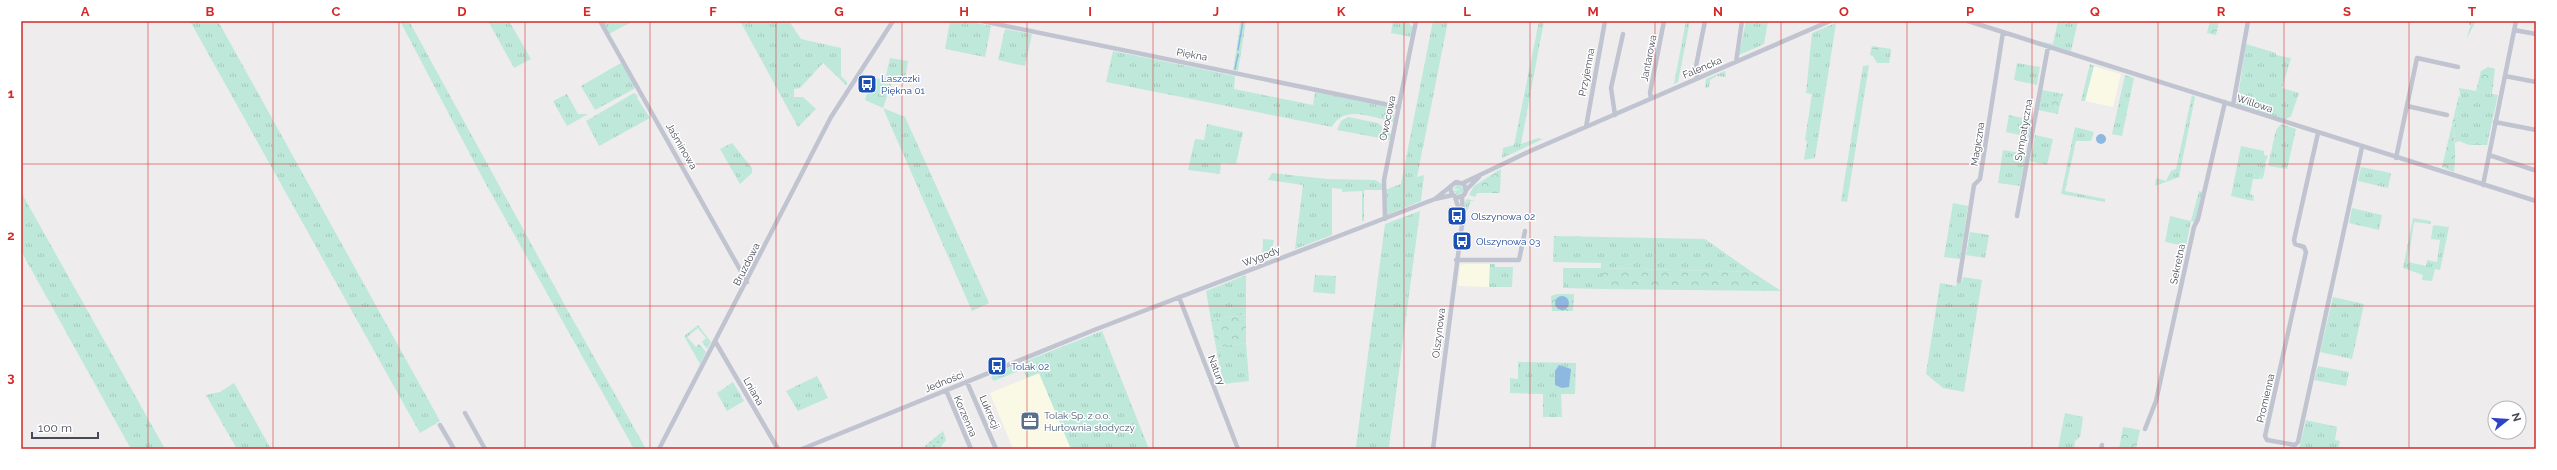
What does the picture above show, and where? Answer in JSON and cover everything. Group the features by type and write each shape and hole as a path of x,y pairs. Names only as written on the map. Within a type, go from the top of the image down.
{"street":[{"name":"Jaśminowa","path":"600,21 747,282"},
{"name":"Bruzdowa","path":"659,449 848,88 893,21"},
{"name":"Piękna","path":"982,21 1399,107"},
{"name":"Owocowa","path":"1385,219 1384,180 1415,21"},
{"name":"Przyjemna","path":"1584,128 1605,21"},
{"name":"Jantarowa","path":"1651,98 1650,93 1664,21"},
{"path":"1697,78 1695,71 1705,21"},
{"path":"1736,62 1742,21"},
{"name":"Falencka","path":"1584,128 1830,21"},
{"name":"Willowa","path":"1968,21 2225,102 2396,158 2536,201"},
{"path":"2233,105 2248,21"},
{"path":"2483,185 2516,21"},
{"path":"2514,30 2536,34"},
{"name":"Magiczna","path":"1959,281 1974,185 1980,179 2003,32"},
{"path":"1615,114 1611,88 1623,34"},
{"name":"Sympatyczna","path":"2017,216 2048,47"},
{"path":"2396,158 2417,58 2458,67"},
{"path":"2505,76 2536,82"},
{"name":"Sekretna","path":"2145,429 2156,401 2194,227 2198,219 2225,102"},
{"path":"2407,106 2447,115"},
{"path":"2495,122 2536,130"},
{"path":"1479,177 1466,189 1462,197 1454,196 1450,188 1456,182 1463,183 1479,177 1506,162 1584,128"},
{"name":"Promienna","path":"2318,133 2294,240 2295,244 2304,247 2306,252 2265,436 2267,440 2295,445 2298,442 2362,147"},
{"path":"2489,155 2534,170"},
{"path":"1463,183 1466,189"},
{"name":"Wygody","path":"1435,199 1450,188"},
{"name":"Wygody","path":"1094,330 1435,199 1454,196"},
{"name":"Olszynowa","path":"1454,196 1462,218"},
{"name":"Olszynowa","path":"1434,449 1462,218 1462,197"},
{"path":"1456,260 1519,260 1526,231"},
{"name":"Natury","path":"1179,297 1238,449"},
{"name":"Jedności","path":"802,449 1094,330"},
{"name":"Lniana","path":"715,341 778,449"},
{"name":"Lukrecji","path":"967,382 996,449"},
{"name":"Korzenna","path":"946,390 970,449"},
{"path":"465,412 485,449"},
{"path":"440,425 454,449"}],"shaded area":[{"path":"2093,66 2121,74 2113,107 2085,101"},
{"path":"1490,264 1489,287 1458,286 1460,265"},
{"name":"Tolak Sp. z o.o. Hurtownia słodyczy","path":"1039,373 1071,449 1013,449 990,393"}],"green space":[{"path":"190,21 218,21 440,421 420,433"},
{"path":"400,21 409,21 568,311 646,449 634,449 482,177"},
{"path":"488,21 509,21 531,59 514,68"},
{"path":"602,21 633,21 609,34"},
{"path":"740,21 789,21 801,39 841,48 841,76 847,82 847,86 823,63 800,88 794,89 794,97 803,97 816,109 798,127"},
{"path":"950,21 967,21 991,26 985,57 945,49"},
{"path":"1240,21 1246,21 1244,34 1239,33"},
{"path":"1393,21 1409,23 1413,28 1412,37 1391,33"},
{"path":"1433,21 1448,21 1417,177 1424,175 1421,201 1387,215 1385,190 1401,184"},
{"path":"1539,21 1544,21 1521,144 1538,138 1543,139 1502,158 1503,148 1514,145"},
{"path":"1686,21 1690,21 1678,82 1674,84"},
{"path":"1746,21 1768,21 1764,44 1739,55"},
{"path":"2058,21 2078,21 2071,51 2034,40 2053,44"},
{"path":"2210,21 2219,21 2216,35 2207,33"},
{"path":"2472,21 2476,21 2466,40"},
{"path":"1836,23 1815,158 1804,160 1807,141 1805,140 1812,94 1806,93 1812,33"},
{"path":"1005,29 1032,34 1025,66 998,60"},
{"path":"1239,33 1244,34 1238,71 1233,70"},
{"path":"2246,44 2276,53 2276,55 2291,58 2282,88 2299,93 2291,116 2285,120 2237,104"},
{"path":"1872,46 1891,49 1891,52 1871,49"},
{"path":"1871,49 1891,52 1889,63 1877,63 1873,56 1870,55"},
{"path":"1113,51 1235,76 1234,89 1313,105 1315,92 1394,108 1394,122 1360,114 1351,114 1337,120 1332,127 1106,82"},
{"path":"890,58 908,61 904,84 892,81 883,108 865,100 870,83 858,80 864,73 865,76 885,80"},
{"path":"621,63 635,86 634,89 595,110 581,86"},
{"path":"2017,63 2040,67 2037,85 2014,80"},
{"path":"2090,64 2094,66 2085,101 2081,101"},
{"path":"1869,65 1847,202 1841,201 1863,66"},
{"path":"2488,67 2495,69 2492,94 2476,91 2481,71"},
{"path":"1725,71 1726,77 1717,76 1710,80 1709,87 1705,88 1706,79"},
{"path":"2125,75 2134,78 2122,136 2112,134"},
{"path":"2459,88 2498,95 2487,145 2469,145 2459,141 2455,143 2454,127 2461,98"},
{"path":"2042,90 2059,93 2057,97 2047,99 2053,107 2059,108 2058,114 2038,110"},
{"path":"634,93 638,96 637,98 650,118 599,146 586,121"},
{"path":"2049,93 2056,97 2059,93 2063,94 2059,108 2053,107 2046,98"},
{"path":"567,94 578,114 588,114 567,126 553,101"},
{"path":"2192,95 2195,97 2179,177 2155,186 2156,178 2166,181 2171,171 2176,169"},
{"path":"2459,95 2461,99 2454,130 2454,172 2442,167"},
{"path":"883,108 905,117 989,303 972,311"},
{"path":"2009,115 2032,120 2029,137 2006,132"},
{"path":"1348,117 1378,123 1391,134 1390,140 1337,130 1341,121"},
{"path":"1207,124 1243,132 1236,164 1221,163 1220,174 1188,170 1195,139 1204,140"},
{"path":"2281,124 2296,129 2287,169 2268,166 2276,130"},
{"path":"2075,127 2094,132 2091,141 2076,141 2065,191 2105,199 2105,202 2061,194"},
{"path":"2035,135 2053,139 2047,165 2030,161"},
{"path":"732,143 752,168 752,173 740,184 720,149"},
{"path":"2241,146 2264,151 2264,155 2268,156 2259,177 2263,179 2253,179 2250,194 2254,196 2253,201 2231,196"},
{"path":"2003,150 2026,154 2020,186 1998,183"},
{"path":"2263,164 2266,164 2263,178 2259,177"},
{"path":"2361,167 2391,173 2388,188 2358,181"},
{"path":"1501,169 1500,193 1477,193 1482,183"},
{"path":"1499,170 1499,173 1482,183 1475,197 1469,195 1474,186"},
{"path":"1272,173 1327,179 1375,180 1382,184 1382,190 1364,190 1364,221 1362,221 1362,191 1342,192 1342,189 1332,188 1332,235 1295,249 1303,185 1268,180"},
{"path":"1458,184 1464,189 1463,192 1458,195 1453,191 1460,189 1453,189"},
{"path":"2199,191 2202,192 2195,222 2191,221"},
{"path":"21,192 165,449 131,449 21,251"},
{"path":"1467,199 1475,201 1471,201 1466,213 1465,202"},
{"path":"1953,203 1968,206 1960,259 1944,257"},
{"path":"2352,208 2382,215 2379,230 2349,223"},
{"path":"1420,211 1389,447 1356,447 1385,224"},
{"path":"2170,216 2191,221 2186,246 2165,242"},
{"path":"2413,218 2431,221 2431,224 2414,222 2408,262 2426,266 2427,260 2437,262 2440,240 2431,239 2433,225 2449,227 2440,270 2435,269 2432,281 2422,280 2423,275 2403,268"},
{"path":"1970,232 1989,235 1985,258 1966,255"},
{"path":"1554,236 1705,239 1752,272 1602,268 1602,289 1563,288 1563,268 1601,268 1601,263 1553,262"},
{"path":"1263,239 1274,240 1272,248 1276,252 1276,256 1262,262"},
{"path":"1490,264 1495,264 1495,267 1513,267 1512,287 1489,287"},
{"path":"1602,268 1752,272 1781,291 1602,289"},
{"path":"1246,275 1246,314 1211,320 1206,291"},
{"path":"1315,275 1336,276 1335,294 1313,292"},
{"path":"1963,277 1982,280 1964,392 1943,388 1926,374 1940,283 1956,286 1957,281 1962,282"},
{"path":"1557,294 1574,294 1573,311 1552,311 1551,296"},
{"path":"2333,297 2364,304 2352,359 2320,352"},
{"path":"1246,314 1246,343 1216,347 1211,320"},
{"path":"698,325 711,342 707,349 702,342 706,338 698,328 687,337 696,347 699,344 706,352 700,364 684,336"},
{"path":"1102,331 1149,449 1071,449 1039,373 1027,378 1023,369 994,381 991,378 993,374"},
{"path":"1246,343 1249,381 1223,384 1216,347"},
{"path":"1518,362 1576,363 1575,394 1561,394 1562,417 1543,417 1543,394 1510,393 1510,378 1518,379"},
{"path":"2318,366 2349,372 2346,386 2314,380"},
{"path":"817,376 828,398 798,411 786,391"},
{"path":"733,382 744,401 727,411 717,393"},
{"path":"234,383 271,449 237,449 206,395 220,392"},
{"path":"2065,413 2083,417 2080,437 2075,441 2074,449 2058,449"},
{"path":"2306,420 2337,427 2335,440 2340,441 2338,449 2299,449"},
{"path":"2123,427 2140,430 2136,449 2119,449"},
{"path":"943,431 946,440 939,449 927,449 925,446"}],"water":[{"path":"2099,134 2103,134 2106,139 2103,144 2099,144 2096,141 2096,137"},
{"path":"1559,296 1565,296 1569,300 1569,306 1565,310 1559,310 1555,306 1555,300"},
{"path":"1559,365 1571,369 1569,387 1562,388 1555,385 1555,371"}],"waterway":[{"path":"1238,50 1243,21"},
{"path":"1235,69 1238,54"}],"place":[{"name":"Laszczki Piękna 01","path":"867,84"},
{"name":"Olszynowa 02","path":"1457,216"},
{"name":"Olszynowa 03","path":"1462,241"},
{"name":"Tolak 02","path":"997,366"},
{"name":"Tolak Sp. z o.o. Hurtownia słodyczy","path":"1030,421"}]}
